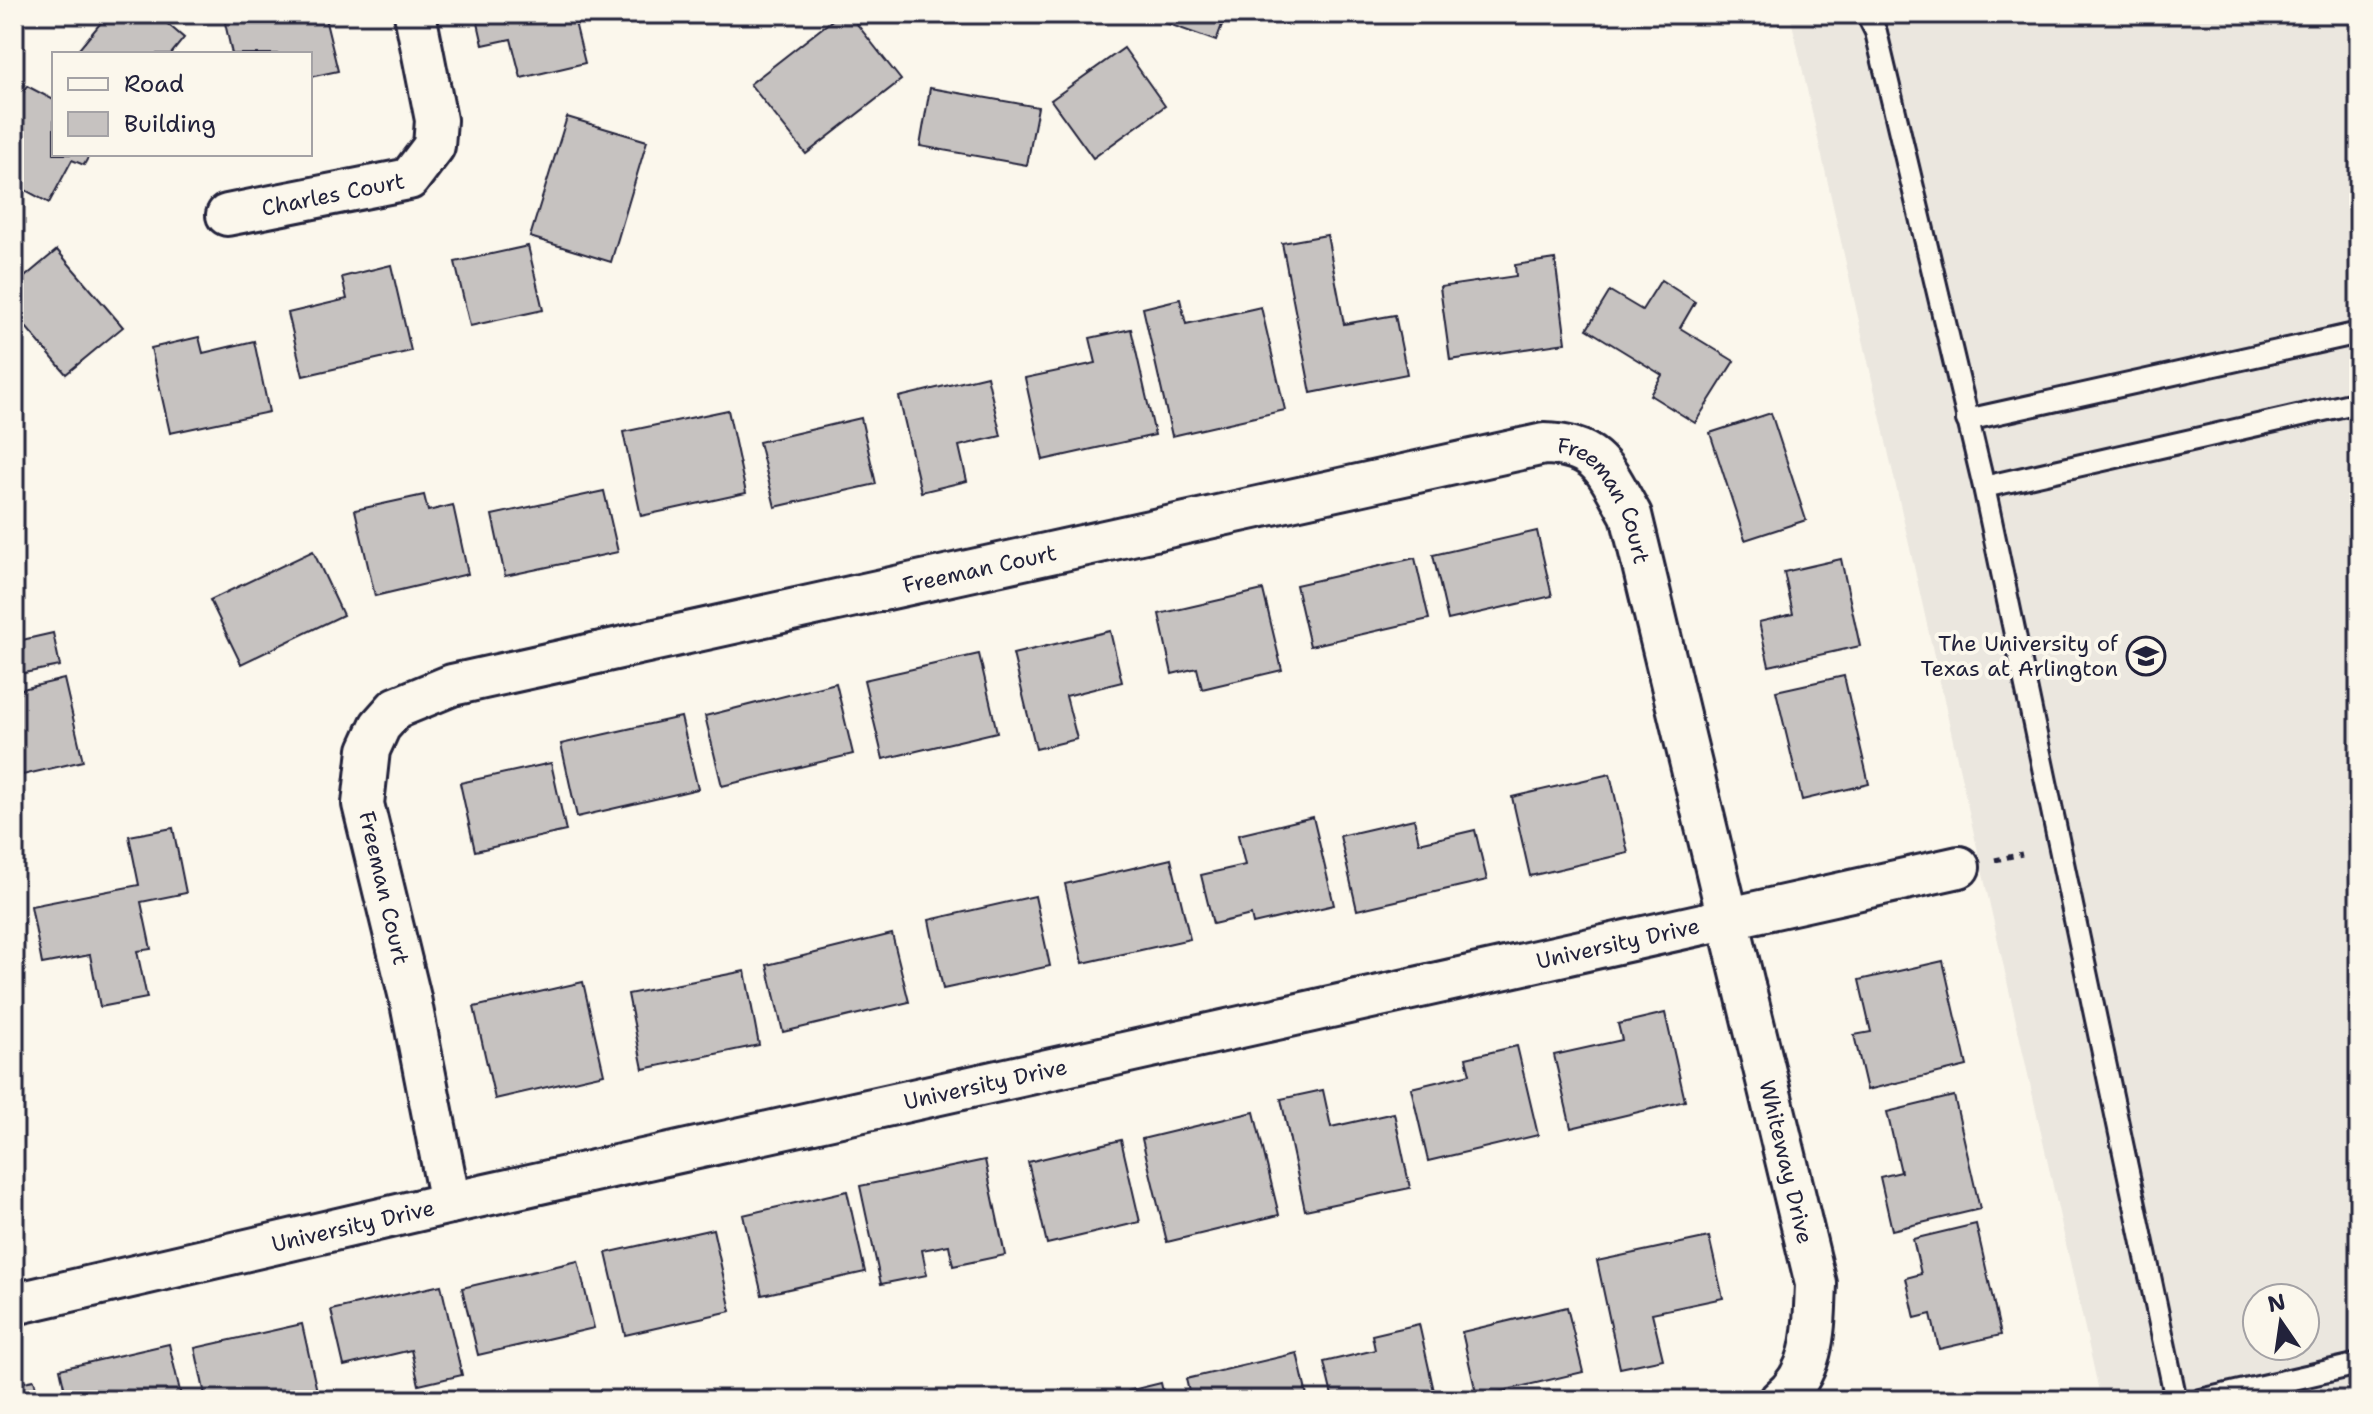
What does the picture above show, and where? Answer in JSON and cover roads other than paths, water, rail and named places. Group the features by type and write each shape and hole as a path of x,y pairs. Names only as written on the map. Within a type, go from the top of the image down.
{"street":[{"name":"Charles Court","path":"227,215 409,179 434,146 436,120 415,14"},
{"name":"Freeman Court","path":"450,1203 410,998 363,804 369,750 380,726 396,708 452,685 1544,444 1565,444 1587,452 1605,469 1631,515 1727,918"},
{"name":"University Drive","path":"14,1304 450,1203 1959,867"},
{"name":"Whiteway Drive","path":"1727,918 1816,1284 1813,1348 1793,1390 1780,1400"}],"lane":[{"path":"1867,14 1876,32 1984,487 2176,1400"},
{"path":"1967,420 2359,333"},
{"path":"1984,487 2359,402"},
{"path":"2201,1400 2359,1364"}],"place":[{"name":"The University of Texas at Arlington","path":"2146,656"}]}
